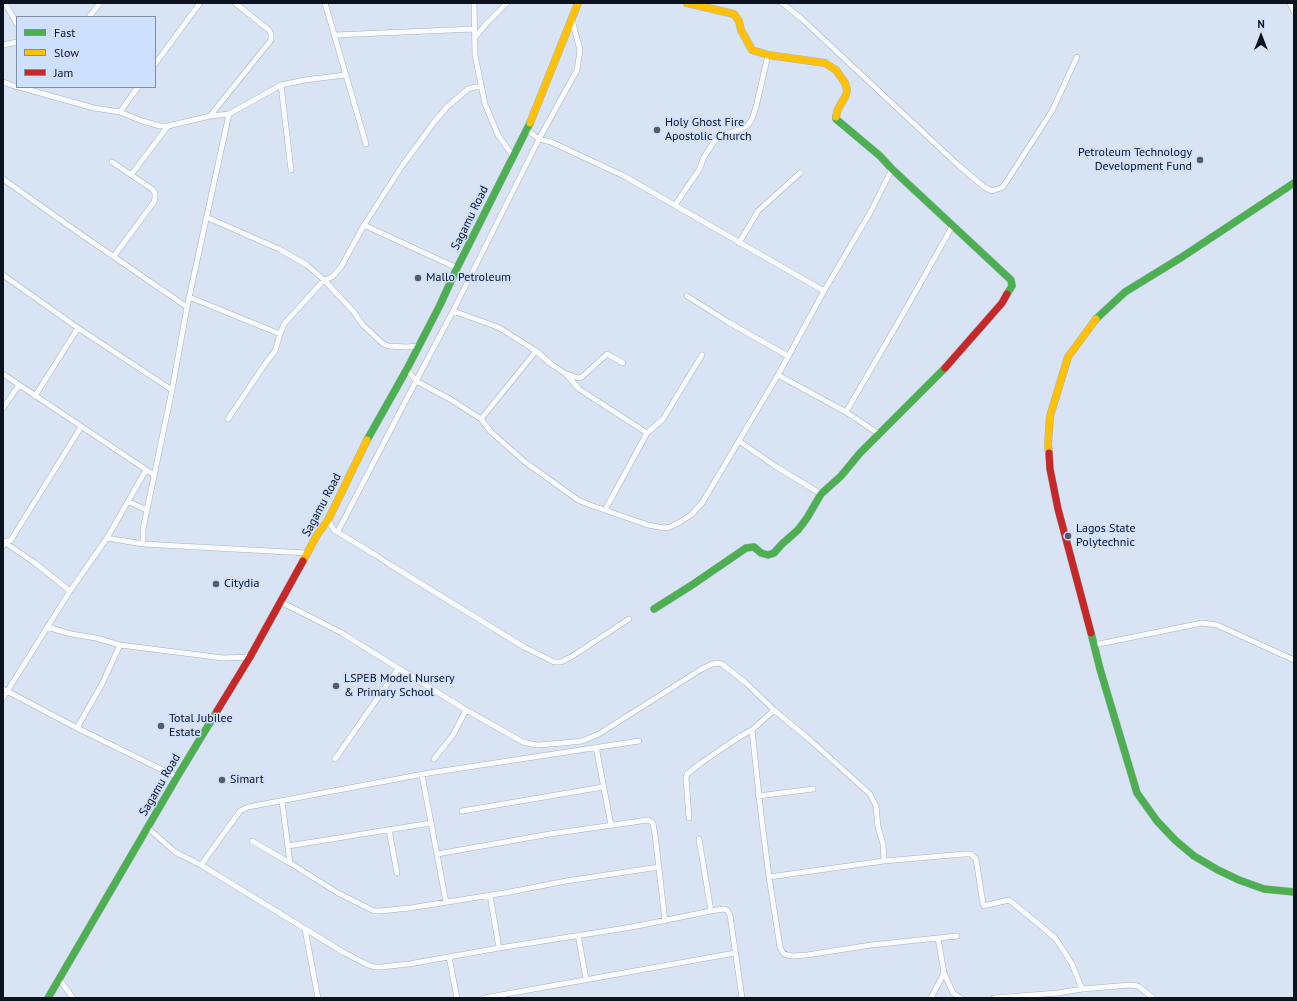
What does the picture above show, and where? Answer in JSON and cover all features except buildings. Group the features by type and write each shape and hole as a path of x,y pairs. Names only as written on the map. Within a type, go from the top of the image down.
{"main road":[{"name":"Sagamu Road","path":"48,998 177,777 250,657 317,536 328,520 368,440 419,346 527,130 578,3"},
{"path":"654,609 746,548 754,548 765,555 771,555 798,530 821,494 841,476 860,453 947,366 1002,303 1012,286 1011,280 1006,275 892,169 880,156 836,119 836,114 847,90 845,83 836,70 825,63 768,55 752,50 739,21 734,14 687,3"},
{"path":"1294,183 1182,257 1125,292 1097,317 1068,358 1050,416 1048,451 1058,509 1094,645 1137,793 1158,821 1175,840 1190,852 1218,870 1239,880 1264,888 1294,892"}],"street":[{"path":"5,3 16,22"},
{"path":"90,16 100,3"},
{"path":"156,63 200,3"},
{"path":"210,116 271,40 269,30 235,3"},
{"path":"325,3 366,144"},
{"path":"474,3 475,55 485,104 493,127 513,156"},
{"path":"475,37 507,3"},
{"path":"782,3 808,24 957,164 992,192 1003,187 1052,111 1077,57"},
{"path":"1290,3 1294,12"},
{"path":"338,531 453,311 539,139 577,70 580,50 572,18"},
{"path":"335,35 474,29"},
{"path":"3,45 16,42"},
{"path":"675,204 699,170 704,157 714,142 724,134 742,129 748,125 752,119 768,55"},
{"path":"35,89 94,108 120,112 152,124 168,126 210,116 229,114 281,85 305,80 345,75"},
{"path":"3,82 16,86"},
{"path":"281,85 291,170"},
{"path":"228,420 275,351 284,324 324,280 332,277 341,267 364,225 402,166 447,107 468,89 475,86 482,86"},
{"path":"120,112 137,88"},
{"path":"143,544 143,529 172,390 187,307 229,114"},
{"path":"131,175 168,126"},
{"path":"527,130 539,139 551,142 624,176 824,291"},
{"path":"112,162 155,193 154,202 114,256"},
{"path":"407,369 416,381 450,399 481,419 491,432 539,472 578,500 657,527 670,527 690,515 702,503 778,375 824,291 870,213 892,169"},
{"path":"739,243 758,211 800,173"},
{"path":"3,179 187,307"},
{"path":"206,217 279,249 307,265 324,280 353,311 363,325 382,343 388,346 419,346"},
{"path":"364,225 457,268"},
{"path":"846,412 904,314 953,225"},
{"path":"3,275 78,328 172,390"},
{"path":"687,296 728,322 788,356"},
{"path":"190,297 280,334"},
{"path":"453,311 495,326 536,351 566,374 578,378 582,377 607,354 623,363"},
{"path":"35,396 78,328"},
{"path":"481,419 536,351"},
{"path":"605,510 647,433 663,419 702,355"},
{"path":"3,374 154,476"},
{"path":"566,374 579,389 647,433"},
{"path":"778,375 846,412 880,434"},
{"path":"3,408 19,385"},
{"path":"3,543 11,540 81,427"},
{"path":"739,441 775,466 821,494"},
{"path":"3,698 5,690 107,538 146,470"},
{"path":"129,502 147,510"},
{"path":"328,520 334,530 338,531 446,600 524,647 554,662 561,662 571,657 629,619"},
{"path":"107,538 143,544 308,553"},
{"path":"3,543 35,563 70,591"},
{"path":"281,602 340,632 466,710 523,742 531,744 563,744 582,741 599,734 700,670 712,664 722,664 746,683 774,710 870,794 876,806 884,861"},
{"path":"1094,645 1202,623 1217,625 1294,660"},
{"path":"47,628 96,638 120,645 223,658 250,657"},
{"path":"77,728 102,684 120,645"},
{"path":"335,759 398,668"},
{"path":"5,690 77,728 177,777"},
{"path":"434,759 453,735 466,710"},
{"path":"690,818 686,778 687,774 739,737 752,730 774,710"},
{"path":"752,730 758,796 769,877 780,948 783,952 787,955 807,955 871,945 957,936"},
{"path":"201,865 240,811 248,807 422,775 639,741"},
{"path":"596,747 611,825"},
{"path":"422,775 446,902"},
{"path":"462,811 603,787"},
{"path":"758,796 813,789"},
{"path":"282,801 290,863"},
{"path":"437,854 648,820 653,824 665,921"},
{"path":"288,846 431,823"},
{"path":"148,828 175,852 201,865 343,952 374,967 392,966 449,957 665,921 711,911 723,909 727,910 730,914 742,998"},
{"path":"389,830 397,873"},
{"path":"699,839 711,911"},
{"path":"252,841 338,893 374,911 402,909 659,867"},
{"path":"769,877 884,861 972,854 976,859 982,904 984,906 1008,900 1041,926 1056,940 1072,964 1082,989"},
{"path":"490,895 499,948"},
{"path":"305,929 318,998"},
{"path":"578,935 586,979"},
{"path":"938,938 944,973 953,993 961,998"},
{"path":"484,998 735,953"},
{"path":"449,957 457,998"},
{"path":"931,998 944,973"},
{"path":"59,979 73,998"},
{"path":"994,998 1059,996 1082,989 1130,985 1138,986 1153,998"}],"traffic: fast":[{"path":"836,117 836,119 880,156 1011,280 1012,286 1007,294"},
{"path":"367,440 407,369 440,305 530,123"},
{"path":"1096,319 1125,292 1182,257 1294,183"},
{"path":"654,609 746,548 754,547 761,553 768,555 774,553 798,530 821,494 841,476 860,453 945,368"},
{"path":"1091,633 1100,669 1137,793 1157,821 1175,840 1194,856 1218,870 1239,880 1264,889 1294,892"},
{"path":"48,998 217,711"}],"traffic: slow":[{"path":"530,123 578,3"},
{"path":"687,3 734,14 739,21 741,30 752,50 768,55 825,63 836,70 845,83 847,90 836,117"},
{"path":"1049,453 1048,445 1050,416 1068,357 1096,319"},
{"path":"303,561 317,535 328,520 367,440"}],"traffic: jam":[{"path":"945,368 1002,303 1007,294"},
{"path":"1049,453 1050,469 1058,509 1091,633"},
{"path":"217,711 250,657 303,561"}],"place":[{"name":"Holy Ghost Fire Apostolic Church","path":"657,130"},
{"name":"Petroleum Technology Development Fund","path":"1200,160"},
{"name":"Mallo Petroleum","path":"418,278"},
{"name":"Lagos State Polytechnic","path":"1068,536"},
{"name":"Citydia","path":"216,584"},
{"name":"LSPEB Model Nursery & Primary School","path":"336,686"},
{"name":"Total Jubilee Estate","path":"161,726"},
{"name":"Simart","path":"222,780"}]}
